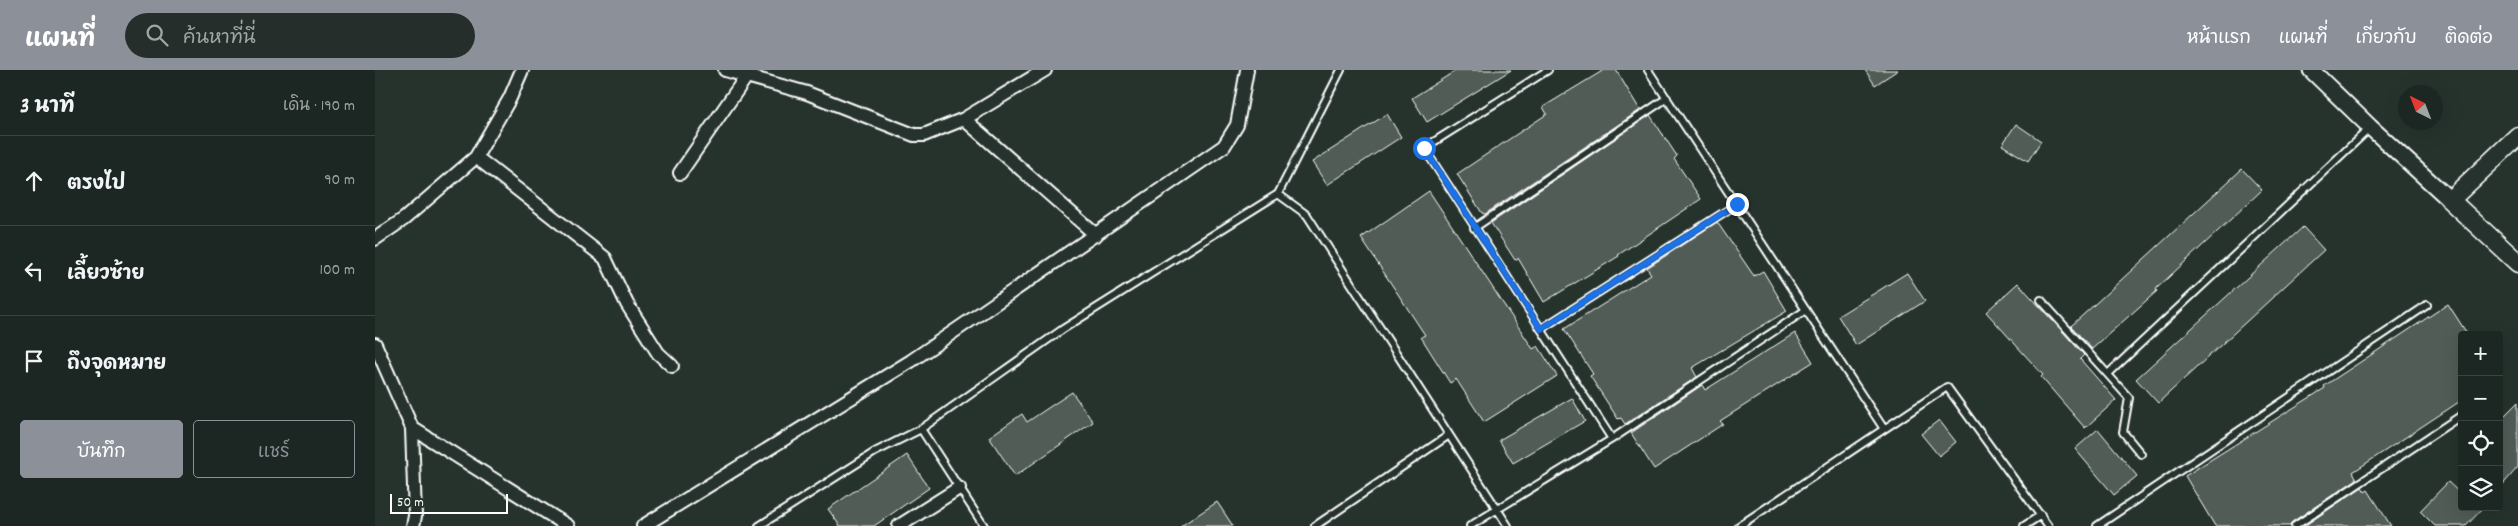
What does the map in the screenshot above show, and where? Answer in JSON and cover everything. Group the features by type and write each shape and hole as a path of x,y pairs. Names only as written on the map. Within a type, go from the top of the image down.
{"main road":[{"path":"2518,136 2450,200 2518,263"}],"street":[{"path":"375,239 404,219 476,158 510,98 522,70"},
{"path":"725,70 807,92 913,135 924,135 964,119 1045,70"},
{"path":"643,526 911,361 1224,146 1237,125 1247,70"},
{"path":"2311,70 2370,128 2450,200"},
{"path":"680,173 746,77"},
{"path":"964,119 1096,235"},
{"path":"476,158 605,258 627,304 658,353 672,366"},
{"path":"375,344 412,428 415,516 413,526"},
{"path":"412,428 568,526"},
{"path":"899,526 959,488"}],"lane":[{"path":"759,526 875,452 921,429 1063,329 1278,194 1341,70"},
{"path":"1548,70 1424,148 1612,439"},
{"path":"1648,70 1884,429"},
{"path":"1474,228 1667,98"},
{"path":"2109,373 2370,128"},
{"path":"1278,194 1307,215 1508,526"},
{"path":"1541,329 1737,204"},
{"path":"2041,300 2109,373 2129,398 2123,432 2141,454"},
{"path":"2097,526 2427,304"},
{"path":"1471,526 1612,439 1806,310"},
{"path":"1739,526 1947,387 2049,526"},
{"path":"2295,526 2458,418"},
{"path":"921,429 984,526"},
{"path":"1315,526 1449,435"},
{"path":"2025,526 2041,515"}],"building":[{"path":"1457,70 1511,70 1427,122 1412,98"},
{"path":"1604,70 1616,70 1640,110 1485,214 1482,213 1457,174 1547,114 1543,107"},
{"path":"1865,70 1898,70 1875,85"},
{"path":"1387,114 1401,137 1327,185 1312,162"},
{"path":"1650,115 1677,156 1674,159 1701,199 1619,256 1544,302 1518,258 1515,260 1491,223"},
{"path":"2016,124 2041,141 2028,161 2002,145"},
{"path":"2242,169 2262,190 2156,289 2157,291 2092,349 2071,326"},
{"path":"1429,191 1533,349 1538,346 1557,376 1484,422 1456,379 1450,383 1421,337 1425,335 1361,238"},
{"path":"1717,222 1754,276 1763,271 1787,311 1692,368 1697,377 1625,424 1621,418 1618,419 1590,376 1593,374 1564,329 1651,274 1647,268"},
{"path":"2303,227 2324,250 2158,403 2136,379"},
{"path":"1907,273 1925,301 1856,345 1838,316"},
{"path":"2018,283 2084,355 2080,359 2116,400 2085,428 2041,377 2043,375 1986,312"},
{"path":"2448,304 2465,331 2458,331 2458,403 2353,472 2357,479 2292,522 2290,526 2215,526 2185,476 2325,388 2324,386"},
{"path":"1795,333 1813,362 1720,421 1723,424 1654,469 1631,433 1702,385 1705,390"},
{"path":"1072,392 1093,422 1015,476 989,437 1022,414 1027,422"},
{"path":"1572,398 1585,421 1513,463 1499,440"},
{"path":"2518,402 2518,467 2503,484 2503,421 2503,417"},
{"path":"1939,420 1956,442 1939,456 1921,434"},
{"path":"2098,429 2137,476 2114,495 2075,449"},
{"path":"907,455 929,488 874,526 840,526 828,509"},
{"path":"2448,482 2458,491 2458,511 2480,511 2466,526 2435,526 2420,511"},
{"path":"2362,487 2365,492 2368,490 2391,526 2304,526"},
{"path":"1217,502 1233,526 1181,526"}],"route":[{"path":"1424,148 1541,329 1737,204"}]}
